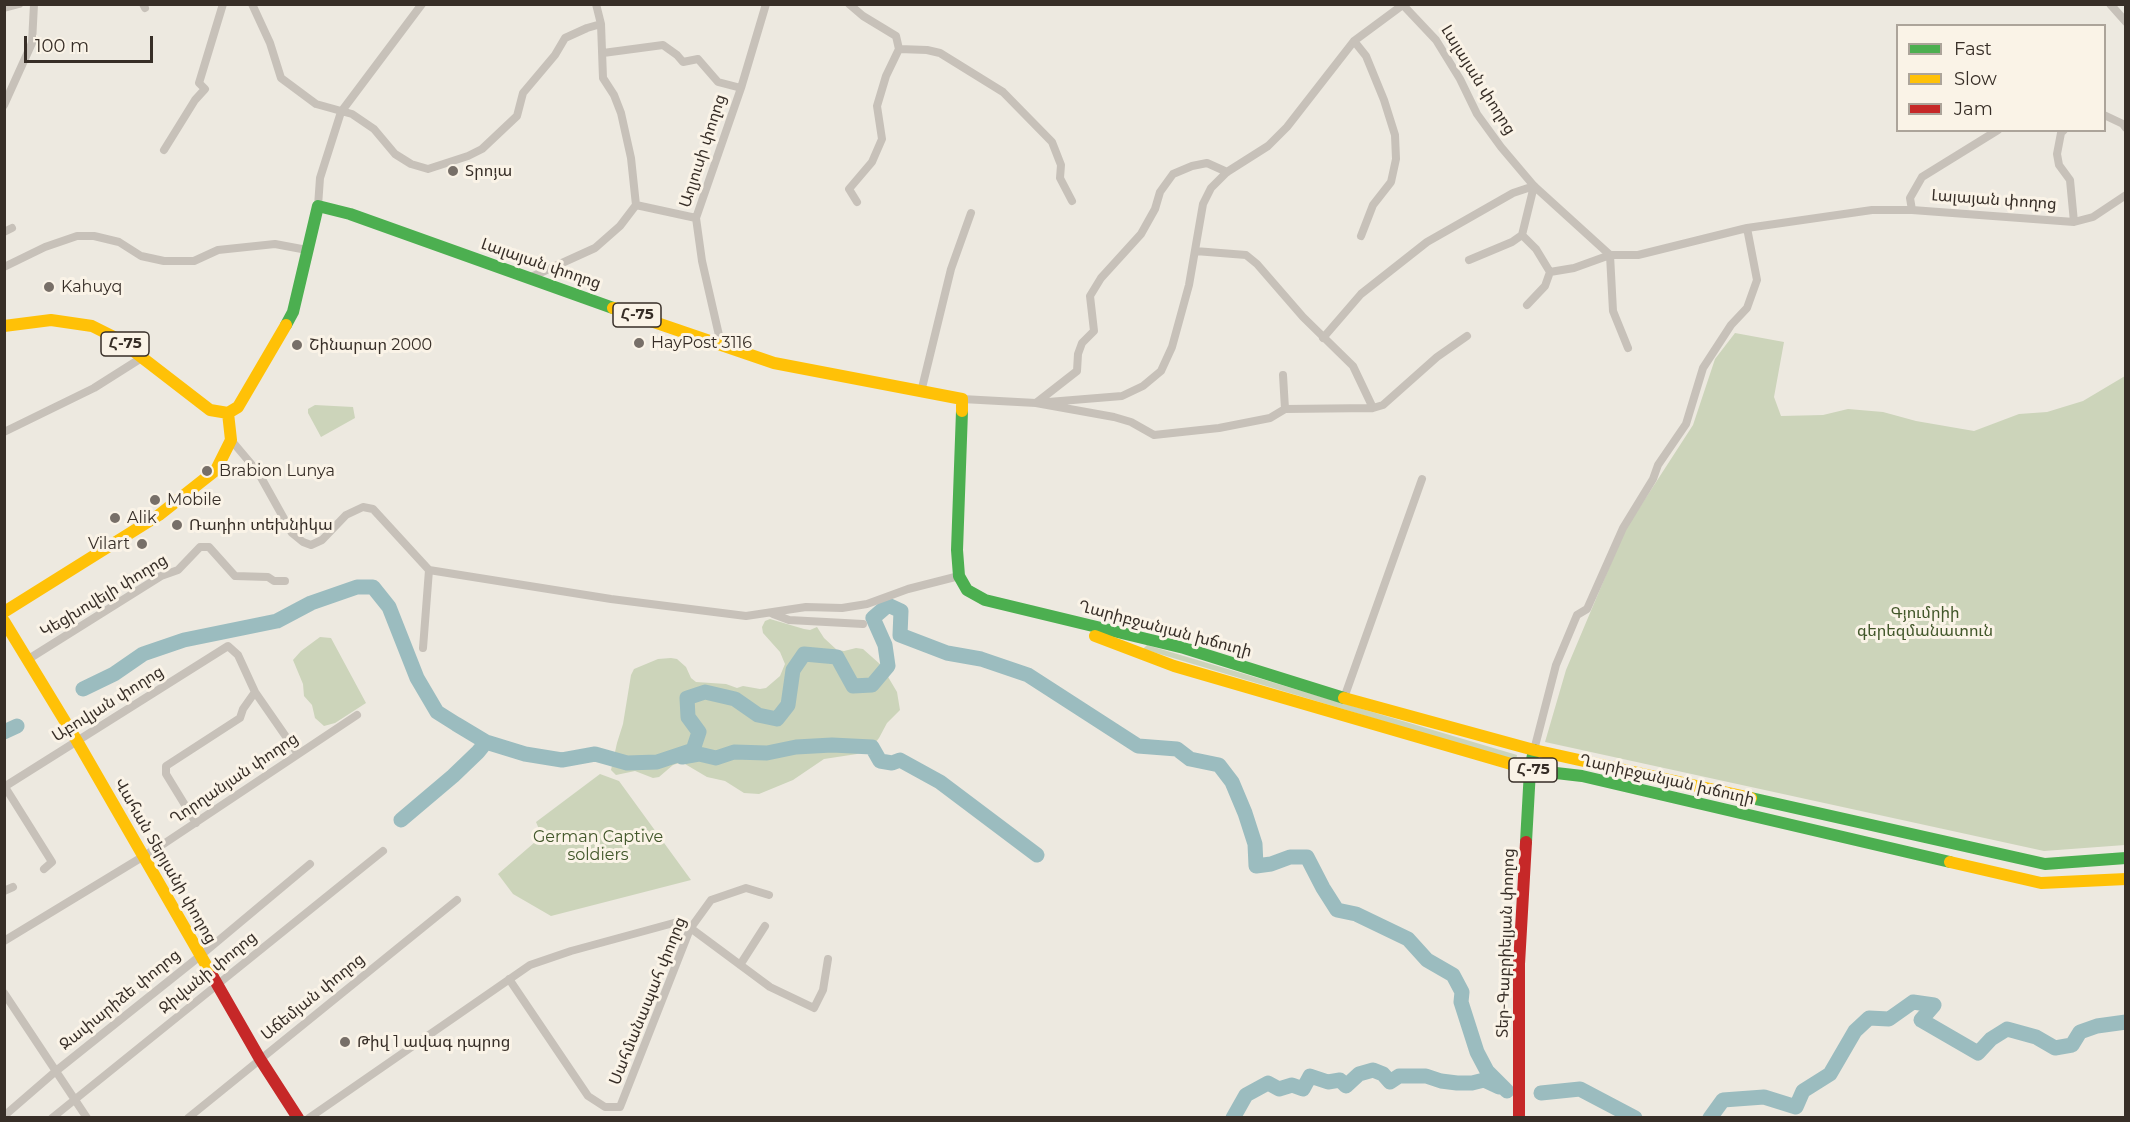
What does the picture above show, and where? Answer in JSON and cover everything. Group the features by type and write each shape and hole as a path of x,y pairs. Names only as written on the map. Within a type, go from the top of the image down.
{"main road":[{"path":"4,612 159,515 216,470 231,440 228,413 238,407 293,312 318,206"},
{"name":"Լալայան փողոց","path":"318,206 350,214 528,279 774,363 962,399"},
{"name":"Հ-75","path":"4,326 51,320 92,326 118,339 210,410 228,413"},
{"path":"959,576 957,550 962,399"},
{"name":"Ղարիբջանյան խճուղի","path":"959,576 967,590 985,600 1184,648 1344,698 1534,750 2041,863 2126,858"},
{"name":"Ղարիբջանյան խճուղի","path":"1038,614 1174,666 1530,770 1582,776 2041,883 2126,879"},
{"name":"Վահան Տերյանի փողոց","path":"4,621 77,741 260,1059 298,1118"},
{"name":"Տեր-Գաբրիելյան փողոց","path":"1519,1118 1519,964 1530,770 1534,750"},
{"path":"2041,863 2041,883"}],"street":[{"path":"4,8 19,4"},
{"path":"4,105 32,44 34,4"},
{"path":"164,150 195,100 205,89 199,83 223,4"},
{"path":"252,4 270,43 281,78 316,104 352,114 374,129 395,154 411,164 428,169 482,149 517,116 523,93 555,55 565,38 601,24"},
{"path":"318,206 320,178 341,112 422,4"},
{"path":"528,279 595,248 620,226 636,205 631,158 621,113 614,95 603,78 601,24 596,4"},
{"name":"Աղյուսի փողոց","path":"721,345 702,261 696,218 741,88 766,4"},
{"path":"849,4 863,16 896,36 899,49 886,76 877,106 882,139 872,162 849,189 857,202"},
{"path":"2110,4 2126,22"},
{"name":"Լալայան փողոց","path":"1036,403 1122,396 1143,386 1161,371 1172,347 1189,285 1203,204 1211,188 1227,172 1268,146 1287,128 1354,41 1404,5 1436,40 1478,114 1501,147 1534,186 1610,255 1638,255 1747,228 1872,210 1912,210 2074,222 2093,217 2126,195"},
{"path":"1354,41 1366,56 1384,100 1395,135 1396,159 1391,182 1372,205 1361,236"},
{"path":"603,53 663,45 683,62 698,59 718,81 741,88"},
{"path":"899,49 940,53 1003,92 1052,142 1061,165 1060,178 1072,201"},
{"path":"2106,116 2125,125"},
{"name":"Լալայան փողոց","path":"1912,210 1910,198 1922,177 1995,132"},
{"name":"Լալայան փողոց","path":"2062,132 2057,154 2059,165 2070,180 2074,222"},
{"path":"1036,403 1077,371 1078,354 1082,343 1094,331 1090,296 1101,278 1141,234 1155,209 1160,192 1173,174 1192,166 1208,163 1227,172"},
{"path":"1469,260 1512,242 1522,235 1534,186"},
{"path":"1323,338 1361,294 1427,242 1513,193 1534,186"},
{"path":"636,205 696,218"},
{"path":"921,392 951,269 971,213"},
{"path":"1534,750 1556,666 1576,615 1587,609 1623,528 1653,479 1658,465 1686,424 1703,368 1731,325 1747,308 1756,280 1747,228"},
{"path":"1522,235 1536,249 1550,272"},
{"path":"4,267 45,247 77,236 94,236 118,242 141,256 164,261 194,261 218,250 275,244 308,250"},
{"path":"1195,250 1246,255 1257,264 1323,338 1353,366 1373,408 1383,405 1437,357 1467,336"},
{"path":"1550,272 1574,268 1610,255 1613,311 1628,348"},
{"path":"1527,305 1545,286 1550,272"},
{"path":"4,432 94,388 143,357"},
{"path":"1282,375 1285,409"},
{"name":"Լալայան փողոց","path":"962,399 1036,403 1114,417 1131,422 1154,435 1219,428 1270,418 1285,409 1373,408"},
{"path":"231,440 258,472 292,533 303,542 310,545 322,540 346,515 363,507 373,509 429,570 620,600 746,616 806,607 842,608 867,604 908,589 959,576"},
{"path":"1344,698 1422,479"},
{"name":"Կեցխովելի փողոց","path":"27,660 161,576 178,570 200,547 209,547 235,576 268,577 274,581 285,581"},
{"path":"423,648 429,570"},
{"path":"772,613 789,620 863,624"},
{"name":"Աբովյան փողոց","path":"5,787 228,646 238,655 255,692"},
{"path":"196,823 166,774 165,766 240,718 243,709 255,692 298,754"},
{"name":"Ղորղանյան փողոց","path":"4,941 196,823 357,715"},
{"path":"5,787 52,862 44,869"},
{"name":"Ջիվանի փողոց","path":"52,1118 383,852"},
{"name":"Ջափարիձե փողոց","path":"4,1116 310,864"},
{"name":"Սահմանապահ փողոց","path":"509,979 588,1096 605,1107 620,1107 690,929 711,900 746,888 769,895"},
{"name":"Աճեմյան փողոց","path":"188,1118 457,900"},
{"path":"309,1118 530,965 571,951 681,921 770,987 814,1008 823,990 828,959"},
{"path":"740,964 765,926"},
{"path":"4,993 87,1118"}],"green space":[{"name":"Գյումրիի գերեզմանատուն","path":"1735,333 1784,342 1774,397 1781,416 1823,415 1848,409 1883,412 1916,421 1974,431 2019,414 2047,412 2083,401 2125,376 2125,845 2044,851 1545,742 1566,670 1625,530 1693,425 1715,359"},
{"path":"315,405 353,407 355,418 321,437 308,413 308,409"},
{"path":"770,619 804,629 810,630 817,627 824,638 837,650 863,649 881,665 897,692 900,710 887,723 872,747 857,754 824,759 793,780 759,794 744,793 725,781 707,777 679,763 673,765 659,777 653,778 635,771 616,775 611,770 634,669 658,659 671,658 677,659 686,667 691,678 696,682 726,684 737,688 743,686 766,688 780,676 785,664 780,652 763,633 762,627 765,621"},
{"path":"320,637 331,638 366,703 335,723 324,726 315,718 312,705 304,696 303,684 293,660"},
{"path":"1147,645 1517,755 1516,761 1143,649"},
{"name":"German Captive soldiers","path":"600,774 619,781 691,880 551,916 513,894 498,874 542,836 536,822"}],"waterway":[{"path":"83,689 114,674 143,654 184,640 277,621 311,603 357,587 373,587 389,607 417,678 437,712 456,724 486,742 525,754 562,760 595,754 627,763 657,762 693,750 699,732 688,717 687,698 705,692 735,699 758,715 777,719 788,705 793,670 804,654 837,657 853,686 872,685 888,666 885,645 873,618 888,605 901,611 900,635 947,653 981,659 1028,675 1138,746 1177,749 1190,759 1219,765 1232,782 1245,813 1255,844 1256,866 1271,864 1290,857 1307,857 1337,910 1356,914 1408,939 1427,960 1453,975 1462,992 1461,1002 1477,1052 1487,1071 1507,1091"},
{"path":"4,732 17,726"},
{"path":"401,820 453,776 486,742"},
{"path":"682,757 699,754 716,758 734,752 767,753 796,747 832,745 872,747 880,761 892,763 900,760 940,782 1037,855"},
{"path":"1710,1118 1723,1100 1764,1097 1796,1107 1803,1091 1830,1074 1855,1031 1869,1018 1889,1019 1913,1002 1934,1005 1921,1020 1978,1053 1991,1039 2007,1029 2036,1037 2055,1048 2072,1045 2080,1032 2097,1026 2126,1022"},
{"path":"1233,1118 1246,1095 1268,1083 1279,1089 1292,1085 1303,1089 1310,1076 1328,1082 1340,1080 1346,1086 1359,1074 1373,1070 1383,1074 1390,1082 1399,1076 1426,1076 1457,1083 1484,1080 1499,1087"},
{"path":"1541,1093 1580,1089 1635,1118"}],"traffic: fast":[{"path":"286,325 293,312 318,206 350,214 613,308"},
{"path":"962,411 957,550 959,576 967,590 985,600 1184,648 1344,698"},
{"path":"1526,842 1530,770 1534,750"},
{"path":"1511,764 1530,770 1582,776 1950,862"},
{"path":"1751,798 2045,864 2126,858"}],"traffic: slow":[{"path":"613,308 774,363 962,399 962,411"},
{"path":"4,326 51,320 92,326 118,339 210,410 228,413 238,407 286,325"},
{"path":"4,612 159,515 216,470 231,440 228,413"},
{"path":"4,621 77,741 213,977"},
{"path":"1095,636 1174,666 1511,764"},
{"path":"1344,698 1534,750 1751,798"},
{"path":"1950,862 2041,883 2126,879"}],"traffic: jam":[{"path":"1519,1118 1519,964 1526,842"},
{"path":"213,977 260,1059 298,1118"}],"place":[{"name":"Տրոյա","path":"453,171"},
{"name":"Kahuyq","path":"49,287"},
{"name":"HayPost 3116","path":"639,343"},
{"name":"Շինարար 2000","path":"297,345"},
{"name":"Brabion Lunya","path":"207,471"},
{"name":"Mobile","path":"155,500"},
{"name":"Alik","path":"115,518"},
{"name":"Ռադիո տեխնիկա","path":"177,525"},
{"name":"Vilart","path":"142,544"},
{"name":"Թիվ 1 ավագ դպրոց","path":"345,1042"}]}
